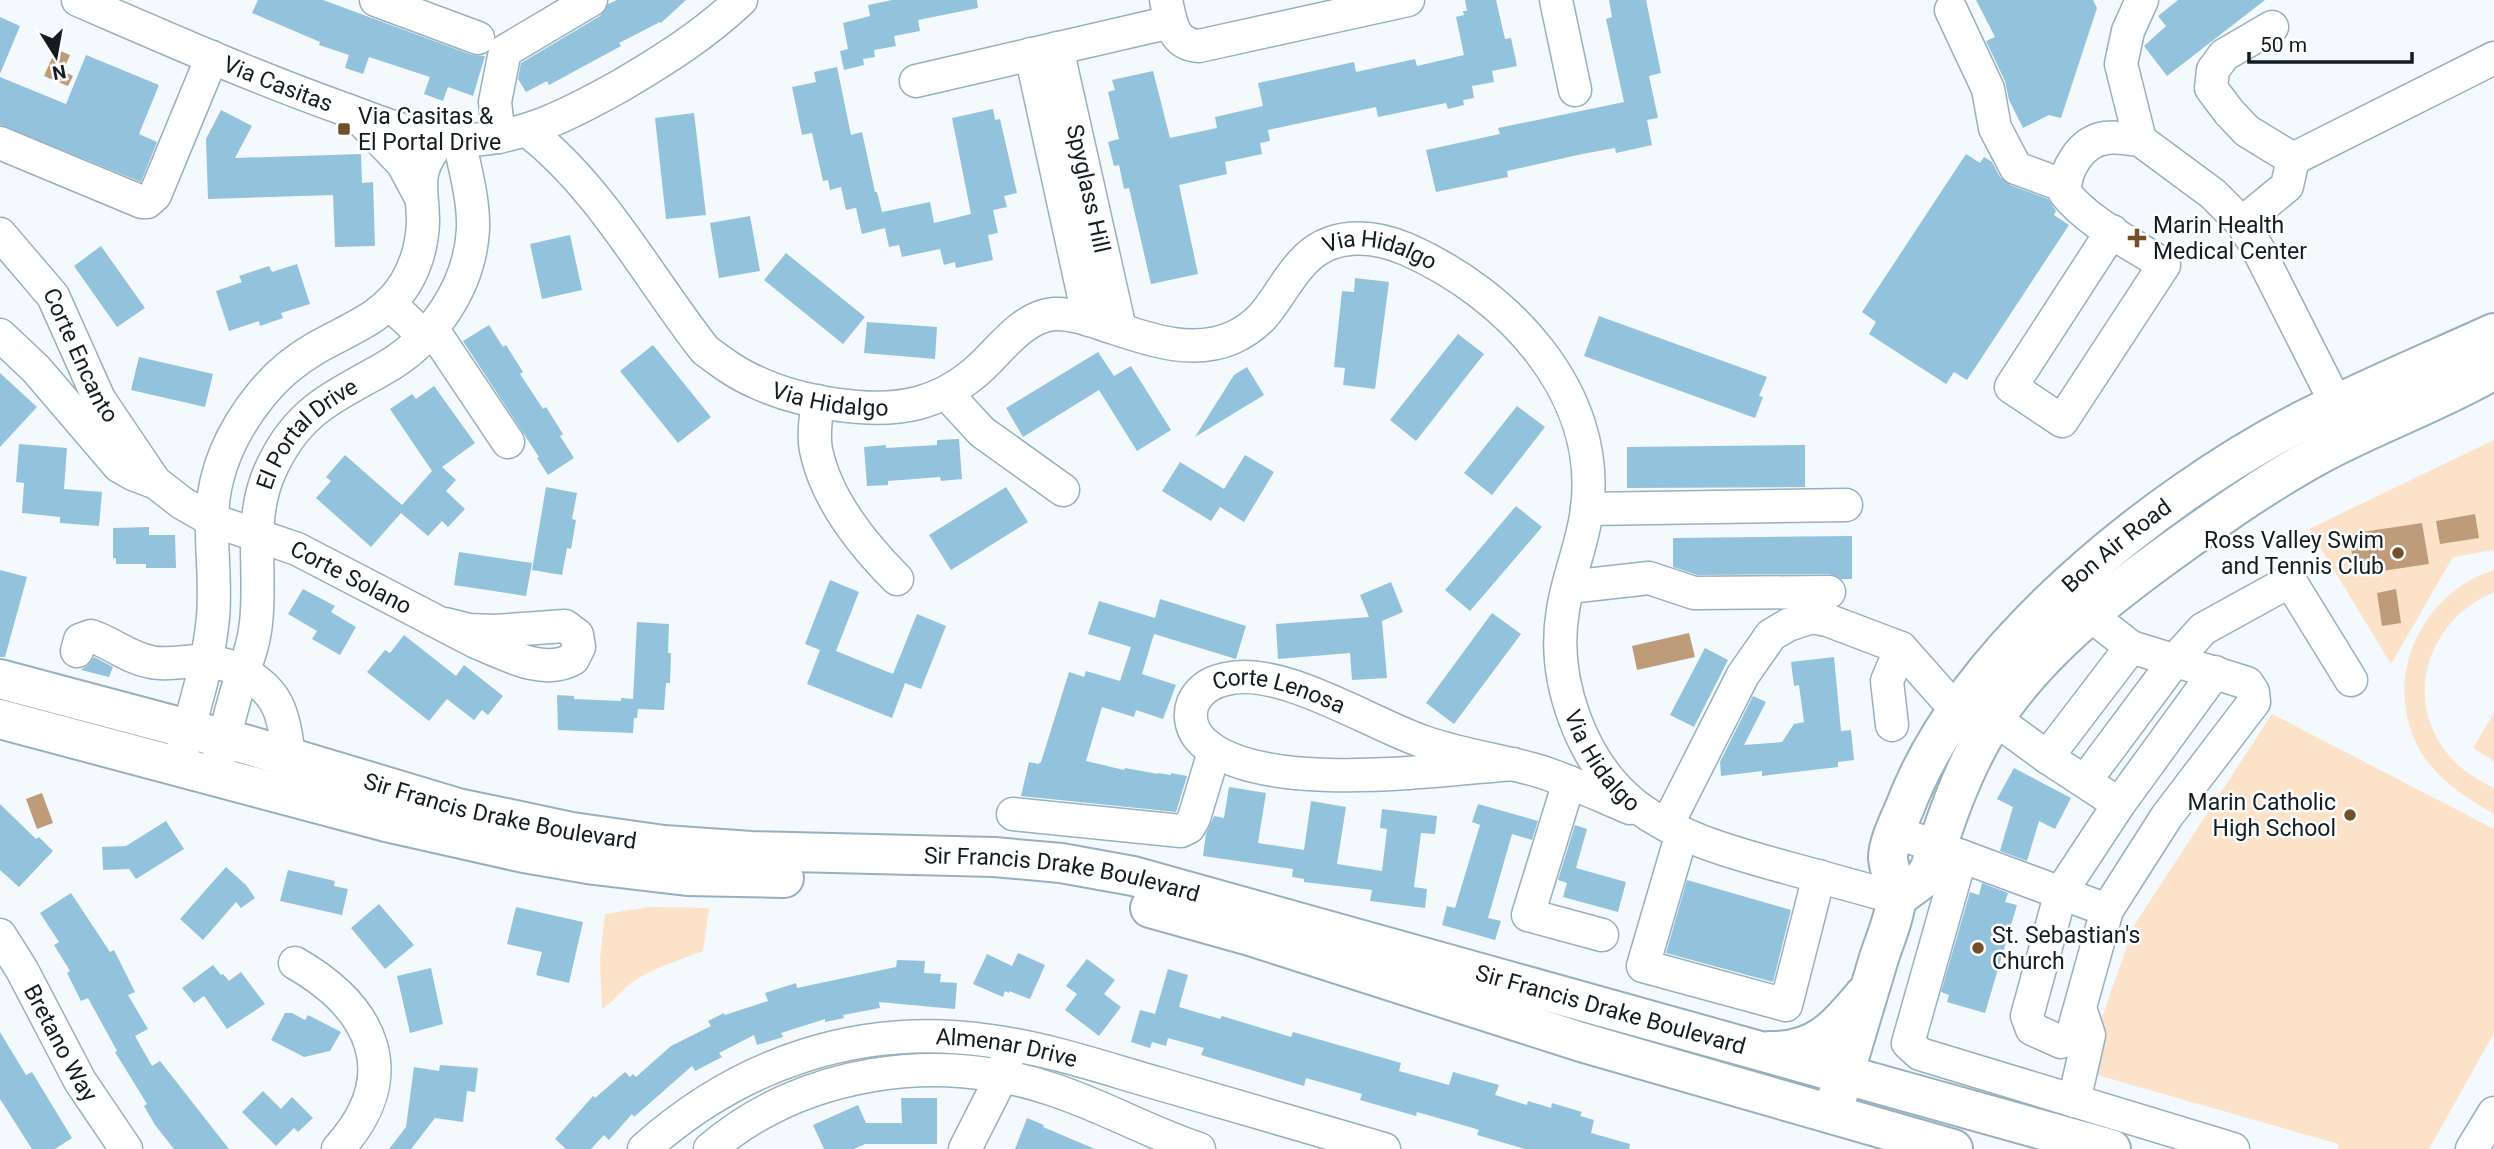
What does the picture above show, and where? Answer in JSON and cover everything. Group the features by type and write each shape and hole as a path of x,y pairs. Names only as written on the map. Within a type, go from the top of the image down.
{"main road":[{"name":"Bon Air Road","path":"1832,1115 1897,898 1888,855 1896,832 1924,763 1956,710 2011,643 2078,602 2161,558 2431,359 2494,333"},
{"name":"Bon Air Road","path":"2345,420 2494,370"},
{"name":"Bon Air Road","path":"1897,898 1924,878 1949,851 1966,768 1994,719 2035,668 2078,602"},
{"name":"Sir Francis Drake Boulevard","path":"0,679 72,670 206,735 481,814 618,840 751,851 994,858 1061,863 1133,876 2111,1149"},
{"name":"Sir Francis Drake Boulevard","path":"0,719 397,825 524,853 594,865 687,876 992,884 1058,889 1128,902 1250,936 1581,1042 1953,1149"},
{"path":"1764,1051 1793,1050 1818,1041 1844,1020 1870,988"}],"street":[{"path":"376,0 478,38"},
{"path":"514,134 495,102 505,51 552,12 591,0"},
{"name":"Via Casitas","path":"90,2 212,57 355,114 400,129 450,140 514,134 575,111 666,60 705,33 741,0"},
{"path":"916,80 1044,51 1169,11 1177,37 1184,43 1207,45 1408,0"},
{"path":"1556,0 1575,90"},
{"path":"2140,140 2121,64 2128,31 2142,0"},
{"path":"1951,10 1988,89 1995,128 2016,168 2065,186"},
{"path":"2272,27 2224,55 2213,70 2211,88 2247,131 2293,159"},
{"name":"Spyglass Hill","path":"1044,51 1089,320"},
{"name":"Spyglass Hill","path":"1044,51 1120,329"},
{"path":"0,143 147,202 155,195 212,57"},
{"path":"2293,159 2494,58"},
{"path":"355,114 403,164 420,197"},
{"name":"Via Hidalgo","path":"514,134 560,157 584,184 705,350 758,383 818,401 888,408 917,403 946,393 973,374 1032,321 1051,314 1089,320 1155,340 1183,345 1209,345 1233,337 1254,325 1270,309 1302,262 1324,245 1352,237 1382,239 1410,251 1478,292 1515,324 1545,357 1578,417 1587,449 1587,509 1563,609 1559,646 1564,684 1575,718 1590,751 1609,778 1633,804 1669,826 1718,848 1897,898"},
{"path":"2112,231 2011,387 2062,421 2164,265 2112,231 2078,209 2065,193 2067,174 2081,150 2104,138 2140,140 2213,194 2242,223 2345,420"},
{"name":"El Portal Drive","path":"206,735 206,661 214,599 212,520 215,487 224,457 244,419 278,376 305,355 365,323 390,304 407,281 418,255 423,226 420,197 423,170 450,140"},
{"name":"El Portal Drive","path":"196,771 206,735 244,671 256,624 256,535 259,506 268,475 279,452 302,421 326,400 393,363 425,337 453,296 469,256 472,217 450,140"},
{"path":"2242,223 2287,186 2293,159"},
{"name":"Corte Encanto","path":"0,234 53,296 99,399 155,482"},
{"path":"390,304 425,337 439,339 508,443"},
{"name":"Corte Encanto","path":"0,335 36,369 119,466 155,482 182,503 212,520"},
{"path":"946,393 982,432 1063,490"},
{"path":"818,401 815,448 821,468 855,531 897,579"},
{"path":"1587,509 1846,505"},
{"name":"Corte Solano","path":"212,520 298,549 445,624"},
{"path":"1569,587 1649,578 1694,593 1829,592"},
{"path":"2085,781 2176,659 2203,629 2290,581 2351,680"},
{"path":"2078,602 2131,647 2176,659 2215,672 2247,683 2253,692 2254,702 2167,816 2107,910 2072,1036 2061,1042 2032,1029 2027,1016 2061,892 2124,798 2215,672"},
{"path":"1819,876 1786,1005 1643,966 1669,826 1743,675 1771,635 1788,625 1812,617 1827,620 1901,648 1956,710"},
{"path":"72,670 82,639 91,636 126,654 150,662 172,664 206,661 244,671 275,701 283,720 289,757"},
{"path":"2047,757 2131,647"},
{"path":"1892,725 1887,681 1901,648"},
{"name":"Corte Lenosa","path":"1513,764 1407,772 1313,773 1262,768 1234,761 1214,751 1193,729 1191,710 1207,686 1225,679 1247,677 1286,685 1424,743 1461,754 1513,764 1569,782 1669,826"},
{"path":"1994,719 2085,781 2167,816"},
{"path":"1013,814 1181,831 1189,827 1194,818 1214,751"},
{"path":"1569,782 1528,915 1602,935"},
{"path":"1896,832 2107,910"},
{"path":"1949,851 1908,1043 1920,1054 2233,1149"},
{"name":"Bretano Way","path":"0,935 22,970 80,1081 126,1149"},
{"path":"295,963 324,981 348,1002 362,1023 371,1046 374,1071 367,1107 355,1130 338,1149"},
{"path":"2074,1101 2089,1035 2079,1006"},
{"name":"Almenar Drive","path":"644,1149 676,1121 727,1088 785,1062 856,1043 920,1036 1011,1044 1062,1056 1384,1149"},
{"path":"965,1149 1002,1076 1011,1044"},
{"name":"Almenar Drive","path":"710,1149 760,1115 800,1096 841,1082 932,1069 1002,1076 1052,1089 1199,1149"},
{"path":"2472,1149 2494,1113"}],"shaded area":[{"path":"56,49 70,55 63,71 73,76 68,86 44,76"},
{"name":"Ross Valley Swim and Tennis Club","path":"2494,440 2494,550 2453,557 2391,664 2309,529"},
{"path":"2475,514 2479,538 2440,544 2436,521"},
{"path":"2422,523 2429,564 2355,575 2349,534"},
{"path":"2494,570 2494,592 2470,606 2450,624 2436,645 2427,669 2425,694 2429,719 2440,743 2458,765 2494,789 2494,814 2450,784 2427,761 2412,734 2405,706 2405,677 2412,649 2425,623 2443,601 2466,583"},
{"path":"2396,589 2401,623 2382,626 2377,593"},
{"path":"1689,633 1695,657 1637,670 1632,646"},
{"path":"2494,713 2494,761 2473,748"},
{"name":"Marin Catholic High School","path":"2272,714 2494,829 2494,1033 2429,1149 2338,1149 2339,1144 2083,1071 2135,924"},
{"path":"42,793 53,823 37,829 26,799"},
{"path":"650,907 709,908 703,951 639,978 602,1009 600,959 605,914"}],"building":[{"path":"258,0 323,0 472,55 485,56 473,96 448,87 443,101 424,94 430,77 369,57 363,74 345,68 349,55 319,45 320,42 252,13"},
{"path":"617,0 686,0 661,23 619,43 621,46 549,85 547,81 526,92 518,79 521,63 600,16 608,4"},
{"path":"892,0 977,0 978,8 918,20 920,31 894,36 896,46 874,50 875,57 863,59 864,65 844,70 840,51 848,49 843,23 870,16 868,5"},
{"path":"1465,0 1496,0 1505,39 1511,38 1517,66 1492,71 1494,82 1472,86 1474,98 1463,100 1464,105 1448,109 1446,103 1378,117 1376,107 1268,130 1270,141 1260,143 1262,154 1225,162 1227,174 1179,185 1198,274 1151,284 1129,188 1124,189 1119,165 1114,166 1108,142 1119,139 1108,92 1115,90 1112,80 1153,71 1170,138 1217,128 1215,117 1263,106 1258,83 1354,62 1356,72 1415,59 1417,66 1464,55 1456,17 1467,11"},
{"path":"1609,0 1646,0 1661,73 1649,76 1658,118 1647,120 1652,145 1616,153 1615,148 1582,154 1507,171 1508,177 1436,192 1426,150 1500,134 1498,128 1624,102 1606,19 1612,17"},
{"path":"1976,0 2093,0 2097,8 2061,118 2049,115 2023,128 1986,41 1995,37"},
{"path":"2178,0 2265,0 2167,76 2144,46 2166,26 2158,16"},
{"path":"0,17 20,26 0,74"},
{"path":"86,55 159,85 139,134 157,142 141,182 0,125 0,77 66,104"},
{"path":"837,67 851,135 862,132 882,212 930,202 934,223 971,214 952,118 993,109 995,120 1000,119 1017,193 1004,196 1007,207 993,210 998,233 988,235 993,260 956,268 955,262 944,265 940,249 902,257 899,245 889,247 885,228 862,234 856,208 846,210 841,187 830,190 828,180 823,181 812,133 802,135 792,87 816,82 814,72"},
{"path":"221,110 252,126 235,158 361,154 362,183 373,182 375,246 335,247 333,195 208,199 206,139"},
{"path":"694,113 706,215 666,219 655,118"},
{"path":"1966,154 1980,163 1984,157 1992,162 2000,177 2010,185 2048,199 2056,211 2054,215 2069,225 1967,380 1954,372 1946,384 1869,334 1876,322 1862,312"},
{"path":"750,216 760,271 719,278 710,223"},
{"path":"570,235 582,290 542,299 530,244"},
{"path":"101,246 145,308 117,327 74,266"},
{"path":"786,253 865,317 843,344 764,280"},
{"path":"297,264 310,304 281,313 283,318 260,326 259,321 229,331 216,291 242,282 239,276 269,266 272,272"},
{"path":"1355,278 1389,282 1375,389 1343,385 1345,368 1334,367 1342,291 1354,292"},
{"path":"1599,316 1767,377 1759,396 1763,397 1755,418 1584,356"},
{"path":"867,322 937,327 935,359 864,353"},
{"path":"489,325 503,347 506,345 523,372 520,374 543,409 546,407 574,458 548,475 463,341"},
{"path":"1458,334 1484,354 1416,441 1390,420"},
{"path":"653,345 711,417 678,443 620,371"},
{"path":"1098,352 1114,376 1131,366 1171,430 1137,451 1099,390 1023,437 1006,408"},
{"path":"139,357 213,374 205,407 131,390"},
{"path":"1247,367 1264,395 1195,437 1234,375"},
{"path":"0,373 37,407 0,447"},
{"path":"434,386 475,443 442,467 456,480 446,491 465,509 448,527 442,521 428,536 401,513 371,547 316,498 331,481 326,477 345,455 402,505 432,471 390,409 412,394 416,399"},
{"path":"1517,406 1545,427 1492,495 1464,473"},
{"path":"959,439 962,479 941,481 940,477 888,481 888,485 867,486 864,447 937,445 937,440"},
{"path":"19,444 67,448 64,489 102,492 99,526 60,523 60,517 22,513 24,483 16,482"},
{"path":"1805,445 1805,487 1627,488 1627,447"},
{"path":"1245,455 1274,472 1244,522 1220,507 1211,521 1162,491 1180,462 1224,489"},
{"path":"546,487 577,493 572,519 576,520 571,549 567,548 562,575 532,570"},
{"path":"1006,487 1028,522 951,570 929,535"},
{"path":"1516,506 1542,527 1470,611 1445,590"},
{"path":"149,527 149,535 175,535 176,568 116,564 116,558 113,558 113,528"},
{"path":"1852,536 1852,579 1841,579 1829,574 1697,575 1673,567 1673,538"},
{"path":"459,552 532,563 526,596 454,585"},
{"path":"0,570 27,577 5,657 0,657"},
{"path":"830,580 859,592 836,651 893,674 917,614 946,626 921,689 905,683 892,718 807,684 820,650 805,644"},
{"path":"1391,582 1403,612 1382,621 1387,678 1352,680 1350,653 1278,659 1276,624 1369,617 1360,595"},
{"path":"303,589 335,606 331,612 356,627 340,655 312,639 317,631 288,614"},
{"path":"1160,599 1246,626 1236,659 1154,634 1142,674 1176,685 1163,719 1136,710 1134,717 1102,707 1086,761 1124,770 1187,776 1176,812 1021,796 1029,762 1041,762 1069,672 1084,677 1086,671 1120,681 1131,647 1088,634 1099,601 1155,618"},
{"path":"1492,613 1521,634 1454,724 1426,703"},
{"path":"637,622 669,624 670,683 666,683 664,710 638,709 633,733 558,730 557,695 574,696 574,699 633,699"},
{"path":"404,635 456,676 464,665 503,696 488,715 482,710 474,720 447,699 429,721 367,672 385,650 390,653"},
{"path":"1705,648 1728,660 1694,727 1670,715"},
{"path":"94,657 113,667 109,677 81,670"},
{"path":"1834,657 1841,731 1851,730 1854,760 1838,762 1838,767 1762,776 1762,771 1721,776 1720,762 1753,696 1766,702 1744,745 1782,742 1794,724 1804,722 1799,685 1794,686 1791,662"},
{"path":"2014,768 2071,798 2055,829 2039,821 2027,861 2000,851 2013,807 1997,799"},
{"path":"1229,787 1266,793 1258,843 1304,850 1311,801 1346,807 1337,864 1382,871 1387,829 1380,828 1382,809 1437,816 1435,834 1421,833 1414,887 1427,889 1425,908 1370,901 1372,890 1304,882 1304,879 1292,877 1293,869 1203,856 1206,834 1214,816 1224,818"},
{"path":"0,804 36,839 39,837 53,851 19,887 0,870"},
{"path":"1478,804 1538,821 1532,840 1512,834 1488,918 1501,921 1495,940 1442,925 1447,906 1455,908 1480,825 1472,822"},
{"path":"166,821 184,849 136,879 129,869 103,870 102,847 126,846"},
{"path":"1575,825 1587,829 1576,868 1626,882 1618,912 1563,897 1567,883 1558,880"},
{"path":"226,867 246,885 255,898 241,908 236,902 203,940 180,919"},
{"path":"288,870 335,881 334,886 348,889 342,915 280,901"},
{"path":"1687,880 1791,910 1773,982 1666,953"},
{"name":"St. Sebastian's Church","path":"1982,883 2008,893 2005,902 2017,905 1985,1013 1947,1002 1949,995 1941,992 1970,892 1979,895"},
{"path":"71,893 110,952 114,950 135,992 128,995 148,1029 135,1036 152,1066 160,1061 229,1149 174,1149 155,1125 144,1106 147,1104 115,1052 117,1051 88,998 81,1001 67,973 70,971 54,945 59,942 40,913"},
{"path":"379,904 414,945 385,969 351,928"},
{"path":"516,907 583,922 569,983 536,975 542,952 507,944"},
{"path":"1018,953 1045,965 1030,999 1009,991 1005,991 1003,997 973,984 987,954 1012,966"},
{"path":"1087,959 1115,980 1104,994 1121,1007 1099,1036 1065,1010 1077,994 1066,986"},
{"path":"897,960 925,961 924,973 941,974 940,982 957,983 955,1009 879,1002 880,1008 843,1015 844,1018 825,1022 825,1019 781,1033 783,1037 757,1045 754,1035 719,1053 722,1057 695,1071 692,1066 634,1117 632,1114 609,1140 604,1135 591,1149 566,1149 555,1139 593,1096 595,1098 625,1072 630,1077 633,1074 636,1077 671,1046 711,1026 708,1021 724,1013 725,1015 768,1001 765,993 796,983 797,988 896,967"},
{"path":"213,965 229,981 241,972 265,1004 227,1029 204,996 194,1003 182,988"},
{"path":"431,968 443,1024 410,1033 397,976"},
{"path":"1168,969 1188,975 1179,1007 1220,1019 1222,1016 1291,1037 1293,1032 1401,1063 1399,1071 1449,1085 1453,1072 1499,1085 1495,1095 1527,1105 1528,1101 1551,1108 1552,1103 1582,1112 1580,1116 1594,1120 1591,1133 1630,1144 1629,1149 1525,1149 1477,1135 1479,1130 1473,1128 1360,1100 1362,1094 1306,1078 1304,1086 1201,1055 1204,1048 1168,1038 1166,1046 1152,1042 1150,1048 1131,1042 1140,1010 1155,1014"},
{"path":"285,1013 292,1013 305,1020 308,1015 341,1032 330,1051 304,1057 271,1040"},
{"path":"0,1032 26,1075 32,1072 72,1138 55,1149 32,1149 0,1099"},
{"path":"440,1065 478,1068 475,1092 467,1091 463,1122 435,1118 411,1149 389,1149 406,1127 414,1067 439,1071"},
{"path":"263,1091 281,1109 292,1097 313,1118 298,1132 294,1128 276,1146 242,1112"},
{"path":"901,1098 937,1098 937,1144 865,1144 854,1149 824,1149 813,1125 858,1105 866,1123 902,1123"},
{"path":"1027,1118 1044,1125 1043,1127 1095,1149 1015,1149"}],"place":[{"name":"Via Casitas & El Portal Drive","path":"344,129"},
{"name":"Marin Health Medical Center","path":"2137,238"},
{"name":"Ross Valley Swim and Tennis Club","path":"2398,553"},
{"name":"Marin Catholic High School","path":"2350,815"},
{"name":"St. Sebastian's Church","path":"1978,948"}]}
